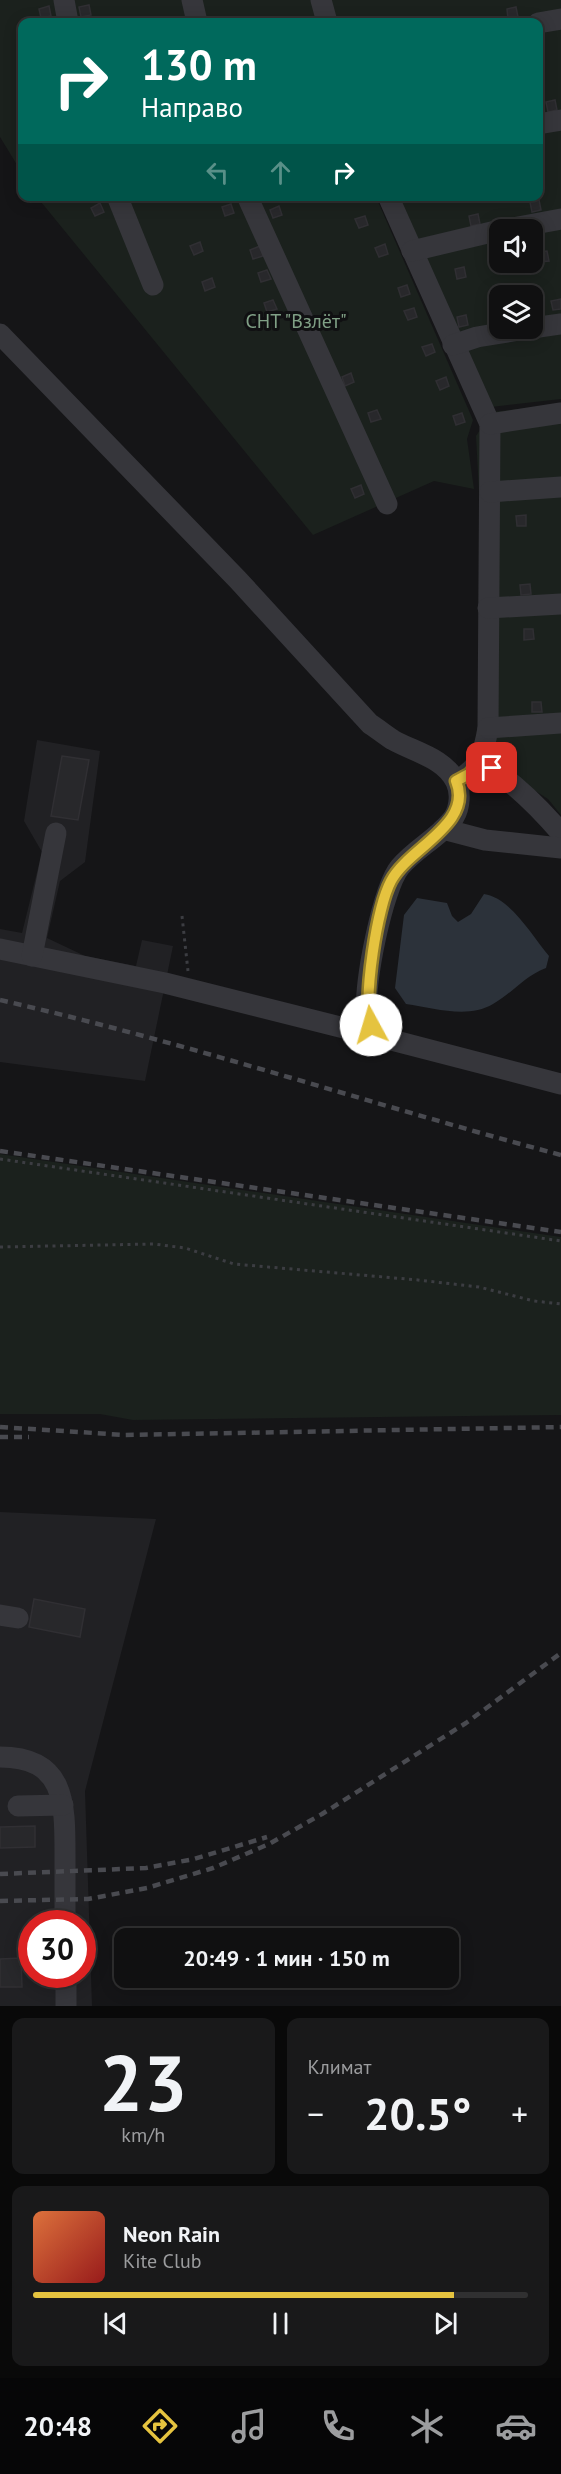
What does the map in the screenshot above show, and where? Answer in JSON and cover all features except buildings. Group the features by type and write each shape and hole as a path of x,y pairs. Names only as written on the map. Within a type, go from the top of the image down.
{"street":[{"path":"64,0 67,18"},
{"path":"192,0 196,18"},
{"path":"321,0 326,18"},
{"path":"543,22 561,19"},
{"path":"543,123 561,120"},
{"path":"119,201 153,285"},
{"path":"249,201 387,504"},
{"path":"390,201 490,424 488,728 480,761 469,774 456,781"},
{"path":"543,222 561,219"},
{"path":"412,251 489,233"},
{"path":"543,326 561,324"},
{"path":"0,334 222,563 370,724 392,740 441,764 456,781 459,789 459,802 455,815 443,830 399,868 383,901 367,1012 371,1025 380,1036"},
{"path":"453,345 489,336"},
{"path":"490,424 561,413"},
{"path":"490,492 561,486"},
{"path":"488,608 561,604"},
{"path":"488,728 561,723"},
{"path":"480,761 503,775 536,804 561,833"},
{"path":"443,830 484,840 561,848"},
{"path":"32,956 56,832"},
{"path":"0,949 190,989 561,1084"},
{"path":"0,1757 19,1757 37,1763 53,1777 61,1792 65,1910"},
{"path":"18,1806 63,1805"},
{"path":"66,1988 66,2006"}],"path":[{"path":"182,916 190,989"},
{"path":"0,1159 561,1241"},
{"path":"0,1247 154,1244 186,1248 212,1259 234,1264 479,1287 534,1301 561,1304"}],"shaded area":[{"path":"37,740 100,751 85,862 60,881 47,938 85,956 136,966 142,940 173,946 145,1081 0,1062 0,929 22,933 42,852 24,821"},
{"path":"484,894 503,903 520,919 549,956 546,968 531,976 493,1004 473,1011 451,1011 406,1004 395,988 404,915 417,898 447,903 452,916 458,922 471,914"},
{"path":"0,1512 156,1519 85,1791 89,1910 18,1910 18,1988 91,1988 92,2006 0,2006"}],"green space":[{"path":"0,0 311,0 317,18 18,18 18,166 0,137"},
{"path":"329,0 561,0 561,399 491,407 401,201 543,201 543,18 333,18"},
{"name":"СНТ \"Взлёт\"","path":"40,201 378,201 473,420 467,439 474,489 434,481 313,535"},
{"path":"561,404 561,815 548,799 495,765 479,737 479,492 476,436 492,412"},
{"path":"0,1154 561,1237 561,1415 133,1420 100,1414 0,1414"}],"railway":[{"path":"0,1000 141,1035 561,1155"},
{"path":"0,1151 561,1232"},
{"path":"0,1427 125,1435 561,1427"},
{"path":"0,1437 29,1437"},
{"path":"0,1901 88,1899 147,1888 213,1868 269,1844 322,1814 466,1723 561,1653"},
{"path":"0,1874 146,1868 194,1859 267,1837"}],"route":[{"path":"371,1025 367,1012 368,993 383,901 390,883 399,868 443,830 455,815 459,802 459,789 456,781 469,774 480,761 492,768"}]}
